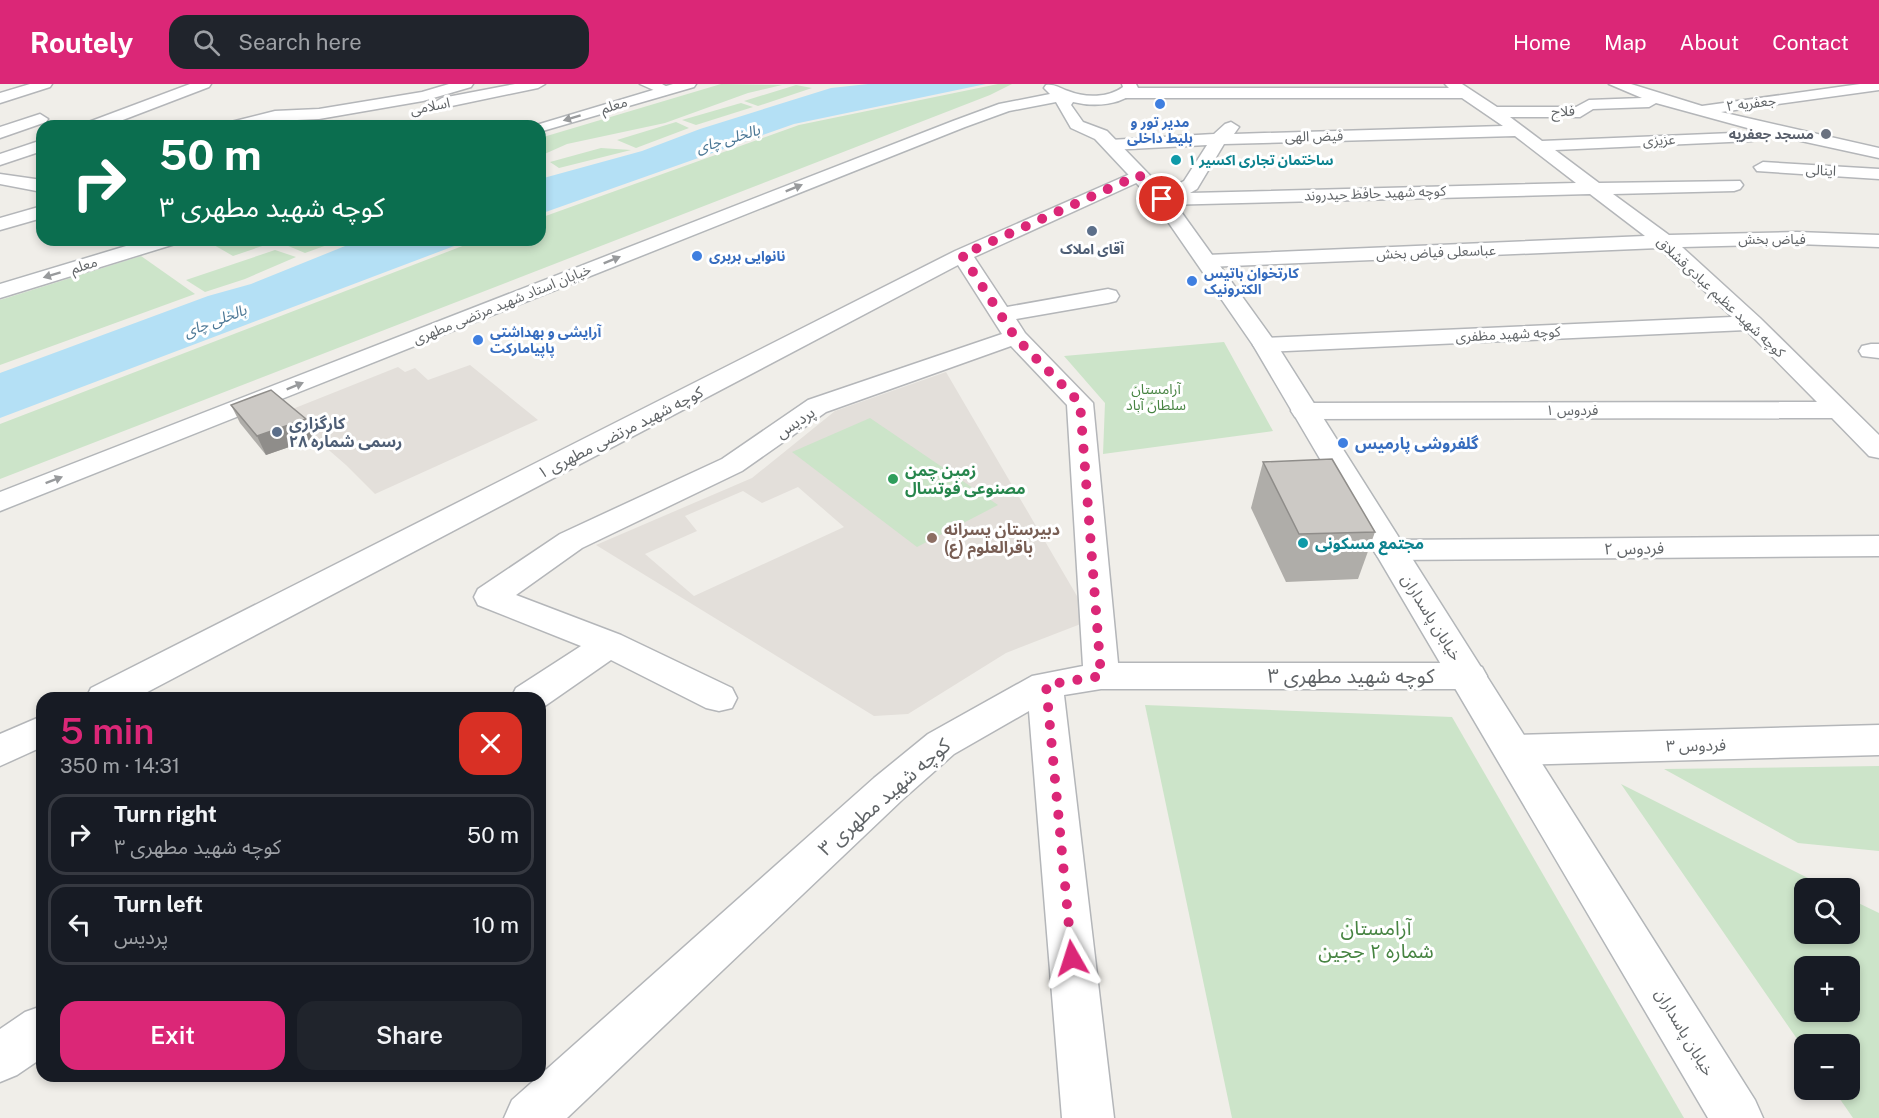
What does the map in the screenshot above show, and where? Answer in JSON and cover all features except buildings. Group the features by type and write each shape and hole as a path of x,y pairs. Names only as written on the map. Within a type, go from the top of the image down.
{"street":[{"path":"0,98 45,84"},
{"path":"108,120 204,84"},
{"path":"249,104 280,118 319,114 423,96 466,84"},
{"name":"اسلامی","path":"353,120 538,84"},
{"path":"647,84 665,90"},
{"name":"معلم","path":"546,125 689,84"},
{"path":"1050,84 1053,90 1068,97 1063,104 1096,135"},
{"path":"1437,84 1462,87"},
{"path":"1616,84 1666,102 1781,135 1879,153"},
{"path":"1841,84 1862,89"},
{"name":"جعفریه ۲","path":"1695,110 1879,86"},
{"name":"خیابان استاد شهید مرتضی مطهری","path":"0,502 1010,99 1068,97 1126,88 1284,96 1416,94 1462,87"},
{"name":"کوچه شهید عظیم عبادی‌قشلاق","path":"1462,87 1589,187 1666,243 1752,323 1879,450"},
{"path":"1096,135 1104,123 1100,113 1102,106 1126,88"},
{"path":"280,118 333,95"},
{"path":"423,96 438,104"},
{"path":"1010,99 1096,135"},
{"name":"فلاح","path":"1494,112 1580,112 1589,105 1666,102"},
{"path":"1162,199 1191,185 1219,139 1243,115"},
{"path":"0,134 36,120"},
{"name":"فیض الهی","path":"1096,135 1219,139 1519,131"},
{"name":"خیابان پاسداران","path":"1096,135 1162,199 1265,345 1737,1118"},
{"name":"عزیزی","path":"1538,146 1781,135"},
{"path":"0,160 36,147"},
{"name":"اینالی","path":"1763,167 1879,174"},
{"name":"کوچه شهید مرتضی مطهری ۱","path":"116,692 962,255 1139,175"},
{"path":"8,186 36,177"},
{"name":"کوچه شهید حافظ حیدروند","path":"1162,199 1734,185"},
{"path":"8,186 36,188"},
{"path":"0,224 36,214"},
{"name":"فیاض بخش","path":"1666,243 1797,238 1879,241"},
{"name":"عباسعلی فیاض بخش","path":"1207,261 1666,243"},
{"name":"معلم","path":"0,291 148,246"},
{"path":"962,255 1008,326 1080,403 1101,676"},
{"path":"1008,326 1107,296"},
{"name":"کوچه شهید مظفری","path":"1265,345 1752,323"},
{"name":"پردیس","path":"719,698 609,644 490,597 571,542 732,465 817,406 1008,326"},
{"name":"فردوس ۱","path":"1304,411 1839,410"},
{"name":"فردوس ۲","path":"1389,550 1879,546"},
{"path":"538,692 609,644"},
{"name":"کوچه شهید مطهری ۳","path":"530,1118 888,789 941,744 1046,685 1101,676 1469,676"},
{"path":"1046,685 1088,1118"},
{"path":"0,751 36,733"},
{"name":"فردوس ۳","path":"1513,750 1879,740"},
{"path":"0,1058 36,1033"}],"shaded area":[{"path":"470,365 538,420 375,494 346,465 285,412 398,367 405,372 415,368 428,380"},
{"name":"دبیرستان پسرانه باقرالعلوم (ع)","path":"946,372 1091,620 1006,653 908,714 874,716 596,545 752,478 835,411","holes":["798,487 844,527 694,596 645,554 697,531 685,516 743,491 762,503"]}],"green space":[{"path":"721,84 782,85 748,93 665,123 567,144 546,153 546,136"},
{"path":"998,84 1012,84 990,95 0,479 0,424 462,246 546,246 546,216 799,125"},
{"path":"796,85 812,88 758,106 744,101"},
{"path":"741,103 753,107 696,125 682,120"},
{"path":"676,122 689,128 636,148 617,140"},
{"path":"601,148 631,150 559,168 550,162"},
{"path":"216,246 262,246 233,256"},
{"path":"288,246 324,246 305,253"},
{"path":"275,250 296,257 245,279 205,292 186,280"},
{"path":"141,256 195,294 0,365 0,300"},
{"name":"آرامستان سلطان آباد","path":"1224,342 1273,431 1103,454 1105,403 1064,356"},
{"name":"زمین چمن مصنوعی فوتسال","path":"870,418 998,505 917,547 792,452"},
{"name":"آرامستان شماره ۲ ججین","path":"1145,705 1452,717 1684,1118 1232,1118"},
{"path":"1879,766 1879,851 1798,843 1664,769"},
{"path":"1621,784 1808,878 1794,878 1794,944 1860,944 1860,904 1879,913 1879,1118 1853,1118 1841,1100 1860,1100 1860,1034 1794,1035"}],"water":[{"name":"بالخلی چای","path":"868,84 986,84 794,124 546,212 546,177 642,151 700,129 831,88"},
{"name":"بالخلی چای","path":"345,246 454,246 0,418 0,373 208,296 251,284"}],"place":[{"name":"مدیر تور و بلیط داخلى","path":"1160,104"},
{"name":"مسجد جعفریه","path":"1826,134"},
{"name":"ساختمان تجاری اکسیر ۱","path":"1176,160"},
{"name":"آقای املاک","path":"1092,231"},
{"name":"نانوایی بربری","path":"697,256"},
{"name":"کارتخوان باتیس الکترونیک","path":"1192,281"},
{"name":"آرایشی و بهداشتی پاپیامارکت","path":"478,340"},
{"name":"کارگزاری رسمی شماره ۲۸","path":"277,432"},
{"name":"گلفروشی پارمیس","path":"1343,443"},
{"name":"زمین چمن مصنوعی فوتسال","path":"893,479"},
{"name":"دبیرستان پسرانه باقرالعلوم (ع)","path":"932,538"},
{"name":"مجتمع مسکونی","path":"1303,543"}],"route":[{"path":"1072,958 1046,685 1101,676 1080,403 1015,337 962,255 1139,175 1162,199"}]}
